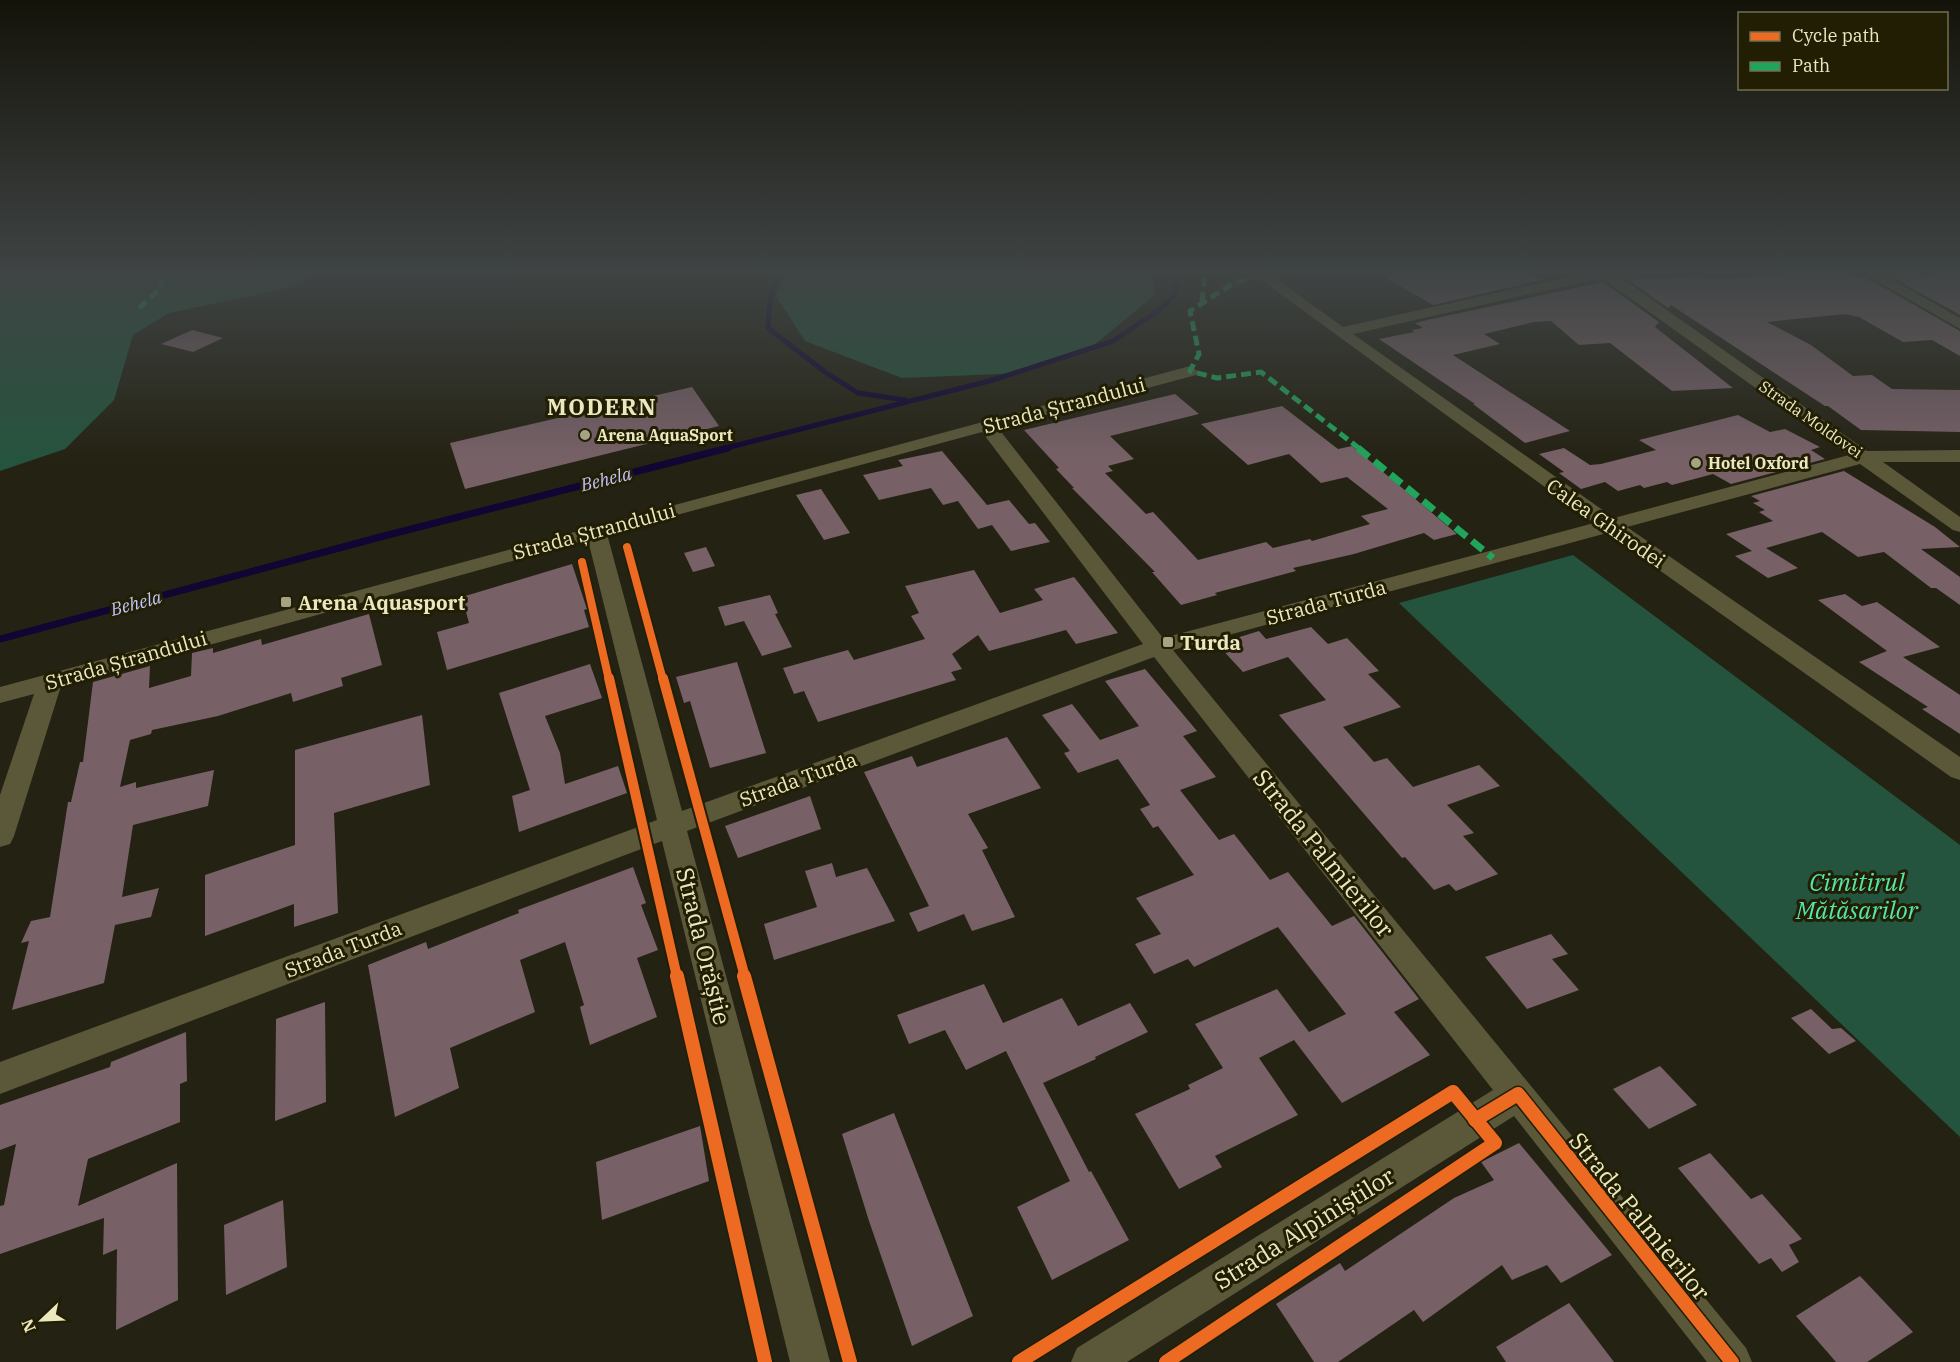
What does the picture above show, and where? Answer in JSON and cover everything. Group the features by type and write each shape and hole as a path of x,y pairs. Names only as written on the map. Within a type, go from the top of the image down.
{"street":[{"name":"Calea Ghirodei","path":"1346,335 1610,526 1960,770"},
{"name":"Strada Moldovei","path":"1691,335 1960,526"},
{"name":"Strada Ștrandului","path":"0,695 1190,371"},
{"name":"Strada Palmierilor","path":"986,425 1158,647 1732,1362"},
{"name":"Strada Turda","path":"0,1078 673,825 1158,647 1864,457 1960,456"},
{"name":"Strada Orăștie","path":"596,531 810,1362"},
{"path":"0,836 51,680"},
{"name":"Strada Alpiniștilor","path":"1091,1362 1518,1094"}],"green space":[{"path":"0,335 134,335 114,400 65,449 0,471"},
{"path":"801,335 1107,335 1088,350 1021,373 902,378 805,341"},
{"name":"Cimitirul Mătăsarilor","path":"1573,555 1960,845 1960,1137 1399,603"}],"building":[{"path":"182,335 210,335 223,338 193,352 161,344"},
{"path":"1401,335 1485,335 1500,344 1453,355 1570,431 1525,443 1473,404 1475,404 1379,339"},
{"path":"1567,335 1665,335 1733,388 1672,391 1610,343 1579,345"},
{"path":"1716,335 1791,335 1811,345 1853,376 1872,375 1892,389 1960,390 1960,432 1861,430"},
{"path":"1890,335 1960,335 1960,356 1932,340 1903,342"},
{"name":"Arena AquaSport","path":"692,387 719,426 465,489 450,443"},
{"path":"1175,394 1199,414 1110,436 1134,459 1108,466 1113,471 1105,473 1146,514 1153,512 1198,560 1266,542 1273,548 1310,539 1312,541 1370,524 1361,516 1388,509 1347,477 1321,483 1289,454 1248,465 1201,424 1282,406 1338,449 1352,446 1457,534 1434,540 1424,533 1354,554 1293,568 1296,571 1215,593 1217,595 1181,605 1152,572 1155,572 1072,488 1074,488 1056,469 1059,468 1024,430"},
{"path":"1738,415 1770,432 1785,429 1820,447 1811,450 1825,459 1731,484 1713,474 1672,485 1667,482 1644,488 1640,485 1618,491 1605,482 1581,489 1559,473 1564,472 1539,454 1564,448 1590,465 1601,464 1656,450 1639,440"},
{"path":"942,451 987,505 1009,500 1029,524 1035,523 1050,542 1011,551 992,525 978,529 958,501 943,505 931,488 879,500 863,475 903,466 898,460"},
{"path":"1844,471 1935,527 1960,547 1921,549 1960,577 1960,605 1936,588 1931,588 1884,552 1858,557 1822,532 1766,548 1798,568 1768,578 1735,556 1752,551 1726,534 1773,521 1759,512 1765,510 1753,503 1760,501 1751,496"},
{"path":"821,489 850,533 824,540 796,495"},
{"path":"706,547 715,566 693,572 684,553"},
{"path":"572,564 587,609 584,610 589,627 447,670 437,632 469,623 462,597"},
{"path":"974,570 1000,613 1043,600 1034,589 1074,577 1118,633 1076,644 1066,630 989,651 978,635 952,654 962,669 951,672 956,680 818,722 804,691 794,694 783,668 848,650 854,660 925,639 911,616 919,613 905,586"},
{"path":"1845,594 1862,606 1877,602 1940,647 1903,657 1960,695 1960,734 1922,709 1928,707 1859,662 1887,651 1818,600"},
{"path":"770,595 778,613 775,614 792,647 762,656 744,621 725,626 718,607"},
{"path":"369,614 382,665 341,678 343,686 293,702 291,693 218,716 152,730 151,734 130,740 120,787 136,782 136,788 214,770 208,806 133,825 122,897 159,888 151,917 115,925 104,983 12,1010 29,941 21,943 31,921 50,917 68,802 71,802 80,762 83,762 93,682 150,666 149,688 191,676 192,653 213,648 213,653 261,639 262,645"},
{"path":"1311,627 1328,644 1347,638 1379,671 1368,674 1401,707 1343,727 1374,762 1387,758 1413,787 1479,765 1500,786 1447,805 1474,833 1463,836 1498,874 1456,891 1449,884 1434,890 1405,857 1402,858 1279,715 1326,700 1288,657 1243,672 1217,644 1259,631 1266,639"},
{"path":"737,662 766,753 710,768 690,701 684,703 676,677"},
{"path":"590,664 602,698 545,716 560,753 565,784 618,766 627,793 519,832 512,796 530,790 499,693"},
{"path":"1145,669 1197,731 1183,736 1216,777 1180,790 1219,840 1234,834 1270,880 1288,872 1332,926 1354,916 1419,999 1394,1012 1430,1055 1342,1103 1294,1040 1259,1058 1298,1115 1215,1156 1222,1167 1179,1189 1135,1114 1190,1089 1188,1085 1223,1068 1195,1024 1277,989 1309,1032 1346,1014 1278,927 1194,967 1188,959 1154,974 1135,944 1161,934 1136,898 1194,875 1158,826 1153,828 1140,809 1150,805 1118,759 1078,773 1064,753 1070,751 1042,715 1072,704 1100,740 1139,726 1105,681"},
{"path":"422,715 430,785 334,813 338,913 294,927 294,904 205,936 205,875 295,845 295,750"},
{"path":"1007,737 1041,788 968,814 988,848 982,850 1015,917 972,931 964,914 918,932 909,913 929,906 864,772 912,756 917,767"},
{"path":"810,796 821,829 738,858 725,826"},
{"path":"832,863 836,877 867,868 895,921 774,960 764,924 817,907 805,871"},
{"path":"633,867 646,903 641,905 658,950 637,958 657,1017 590,1045 580,1007 584,1005 565,942 520,960 535,1012 450,1048 459,1088 395,1117 368,965 426,942 428,949 519,913 518,910"},
{"path":"1551,934 1568,954 1552,959 1579,990 1527,1009 1485,957"},
{"path":"984,984 1003,1023 1062,998 1078,1026 1130,1003 1148,1032 1043,1083 1089,1172 1091,1171 1129,1240 1052,1280 1017,1207 1070,1181 1006,1051 966,1070 945,1030 909,1044 897,1015"},
{"path":"325,1002 326,1102 275,1121 276,1019"},
{"path":"1811,1009 1832,1029 1841,1028 1856,1041 1829,1054 1791,1018"},
{"path":"186,1032 187,1081 180,1084 180,1122 88,1159 78,1206 177,1163 178,1300 116,1330 117,1249 103,1255 104,1218 0,1254 0,1206 4,1205 16,1144 0,1150 0,1105 110,1067 111,1062"},
{"path":"1660,1066 1697,1105 1649,1129 1613,1089"},
{"path":"894,1113 973,1316 912,1346 842,1134"},
{"path":"700,1126 709,1181 602,1220 596,1162"},
{"path":"1519,1143 1612,1255 1561,1283 1547,1265 1512,1280 1502,1265 1423,1322 1414,1310 1338,1362 1314,1362 1276,1304 1340,1263 1345,1271 1454,1198 1494,1180 1481,1162"},
{"path":"1710,1153 1751,1199 1762,1194 1802,1239 1789,1245 1799,1262 1782,1272 1771,1258 1759,1264 1678,1168"},
{"path":"283,1200 287,1267 226,1295 224,1225"},
{"path":"1860,1276 1913,1332 1867,1362 1836,1362 1796,1316"},
{"path":"1569,1303 1614,1362 1506,1362 1496,1347"}],"waterway":[{"path":"776,335 825,372 858,393 905,400"},
{"name":"Behela","path":"722,449 993,380 1113,341 1123,335"},
{"name":"Behela","path":"0,639 380,537 728,448"}],"marked path":[{"path":"1195,335 1199,354 1190,371 1217,378 1261,372 1384,468 1493,558"}],"cycle path":[{"path":"627,547 850,1362"},
{"path":"582,562 765,1362"},
{"path":"1019,1362 1453,1092 1495,1143 1166,1362"},
{"path":"1475,1120 1518,1094 1732,1362"}],"place":[{"name":"Arena AquaSport","path":"585,435"},
{"name":"Hotel Oxford","path":"1696,463"},
{"name":"Arena Aquasport","path":"286,602"},
{"name":"Turda","path":"1168,642"}],"district":[{"name":"MODERN","path":"602,406"}]}
